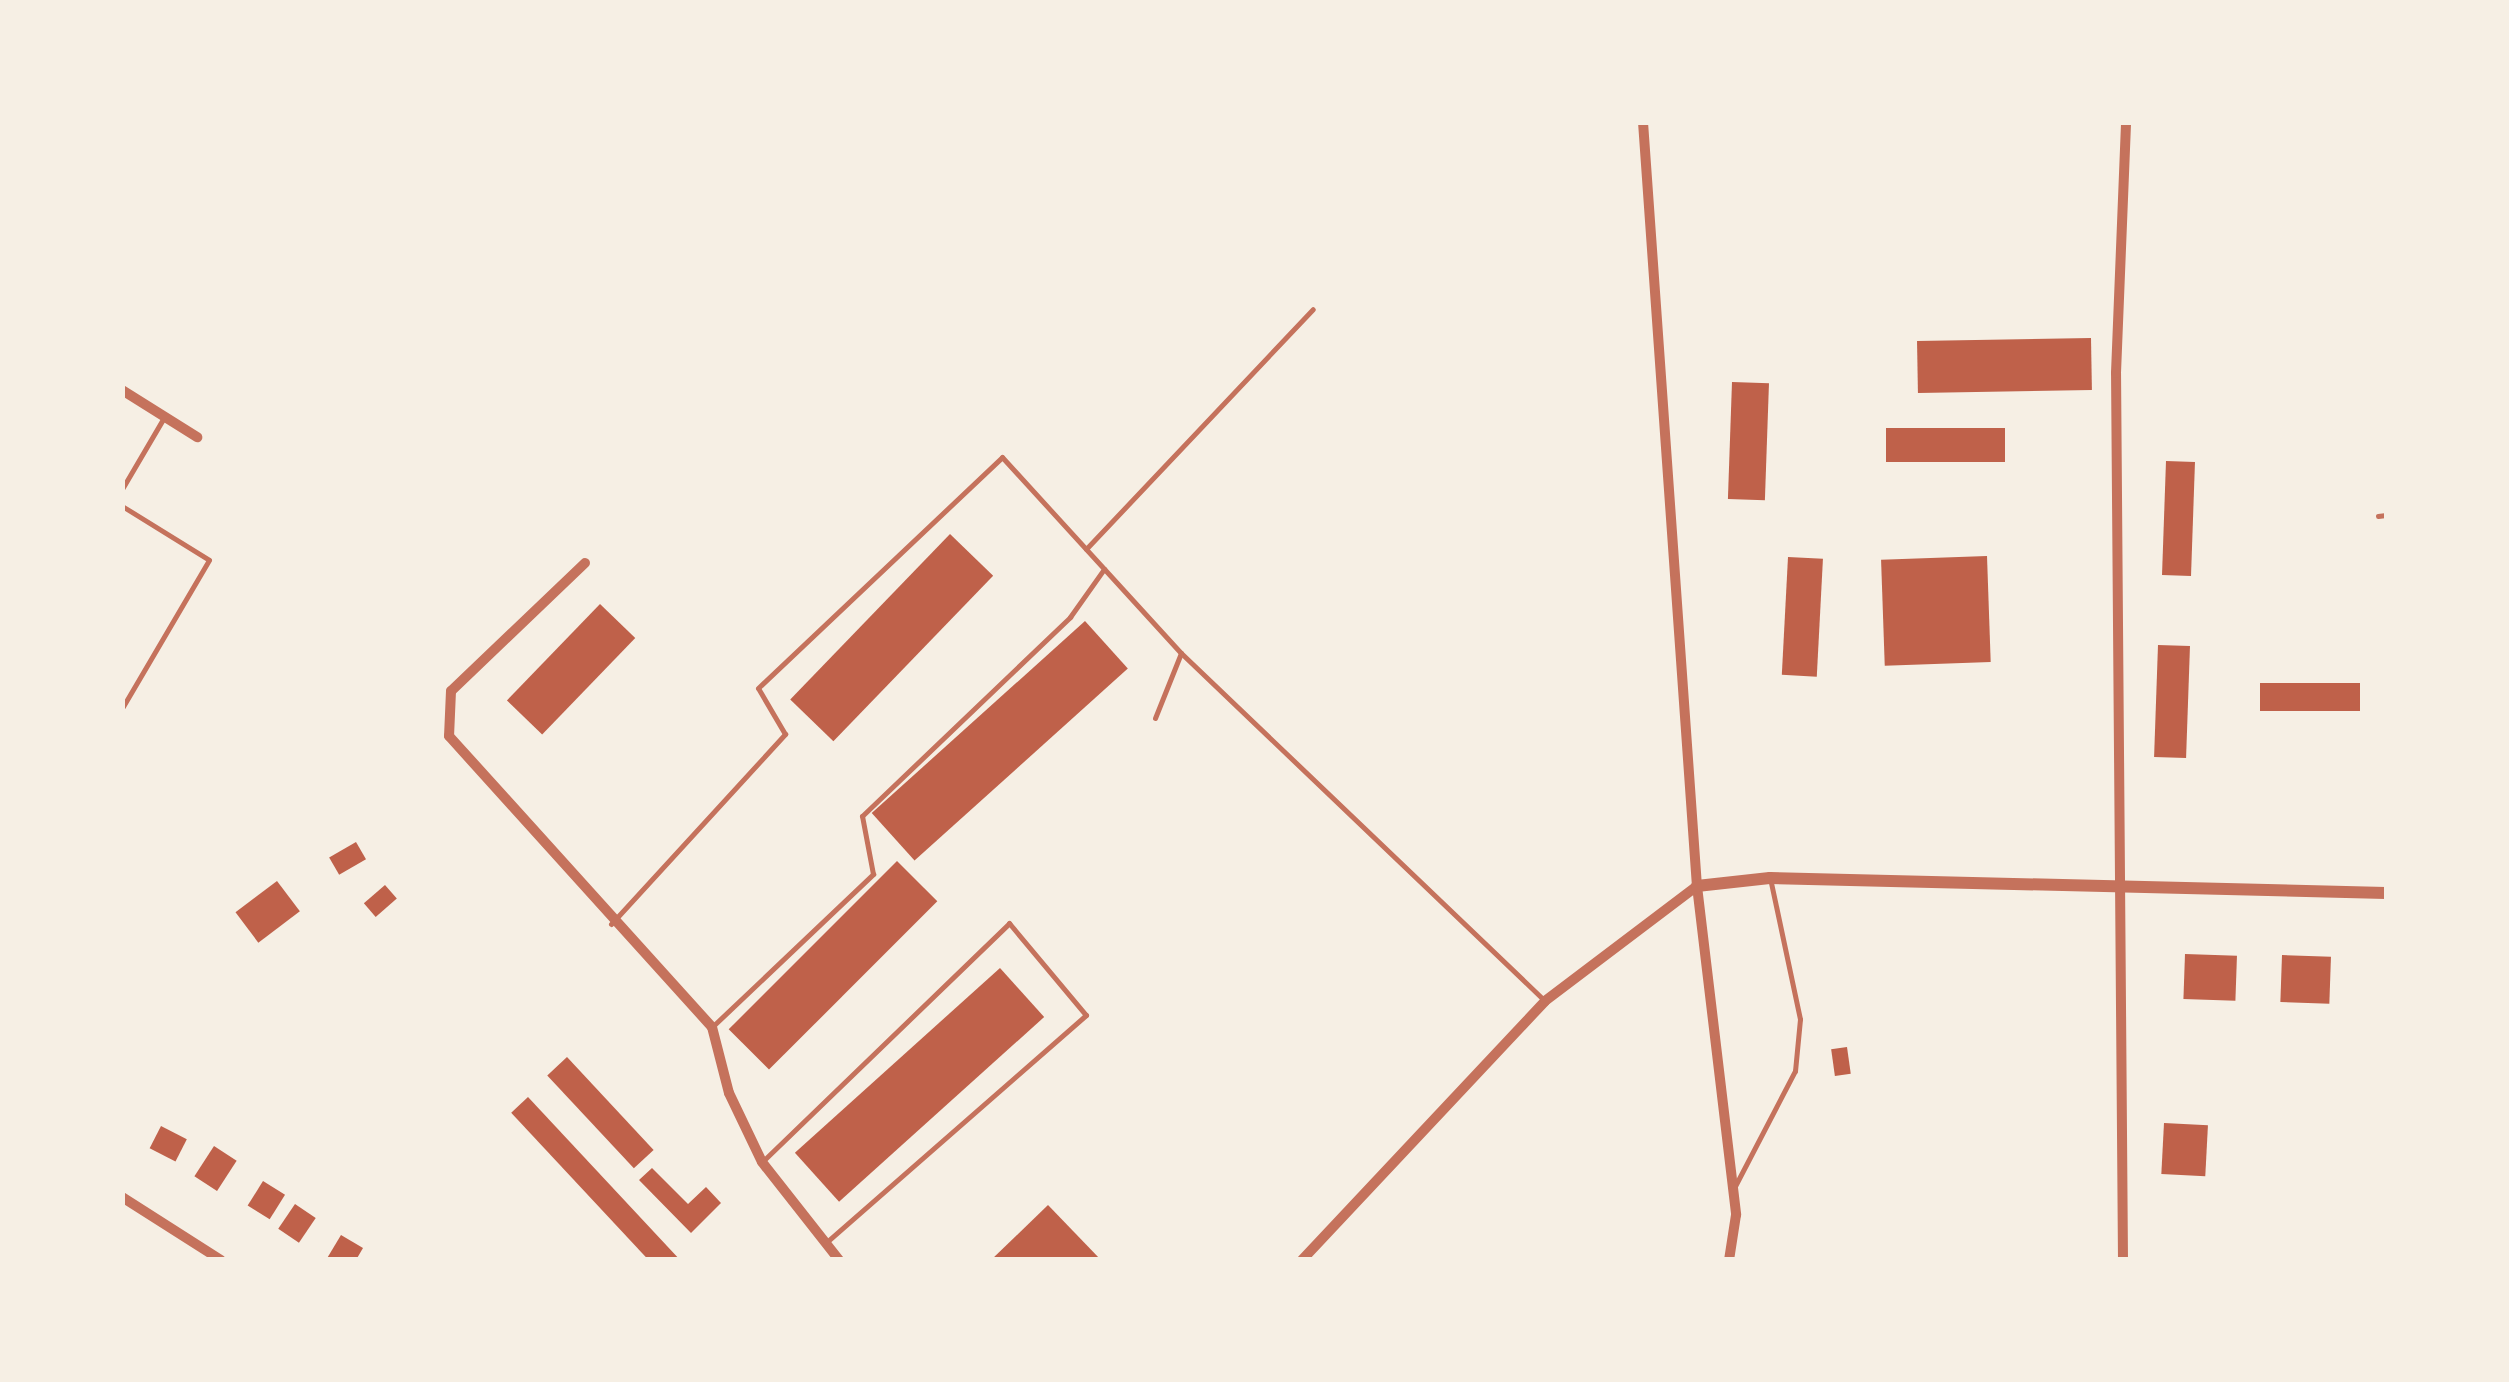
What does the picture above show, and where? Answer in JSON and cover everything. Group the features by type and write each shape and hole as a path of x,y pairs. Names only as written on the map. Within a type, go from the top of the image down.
{"street":[{"path":"1643,122 1697,886 1733,1190 1729,1260"},
{"path":"2123,1260 2124,888 2116,373 2126,122"},
{"path":"122,390 197,437"},
{"path":"585,563 451,691 449,736 610,924 712,1027 728,1094 762,1162 838,1260"},
{"path":"1302,1260 1546,1001 1697,886 1770,878 2386,893"},
{"path":"122,1197 221,1260"}],"lane":[{"path":"1086,548 1313,310"},
{"path":"122,489 164,416"},
{"path":"610,924 785,734 758,688 1002,456 1181,653 1546,1001"},
{"path":"122,506 208,560 122,708"},
{"path":"2378,516 2386,516"},
{"path":"712,1027 873,874 862,816 1070,617 1104,568"},
{"path":"1155,718 1181,653"},
{"path":"1733,1190 1795,1071 1800,1019 1770,878"},
{"path":"762,1162 1009,923 1086,1015 825,1243"}],"building":[{"path":"2091,338 2092,390 1918,393 1917,341"},
{"path":"1732,382 1769,383 1765,500 1728,499"},
{"path":"1886,428 2005,428 2005,462 1886,462"},
{"path":"2166,461 2195,462 2191,576 2162,575"},
{"path":"950,534 993,576 833,741 790,699"},
{"path":"1987,556 1991,662 1885,666 1881,560"},
{"path":"1788,557 1823,559 1817,677 1782,675"},
{"path":"600,604 635,638 542,734 507,700"},
{"path":"1085,621 1128,669 915,861 872,813"},
{"path":"2158,645 2190,646 2186,758 2154,757"},
{"path":"2260,683 2360,683 2360,711 2260,711"},
{"path":"356,842 366,859 339,875 329,858"},
{"path":"897,861 937,901 769,1070 729,1029"},
{"path":"277,881 300,911 258,943 235,912"},
{"path":"385,885 397,899 376,917 364,903"},
{"path":"2185,954 2237,956 2235,1001 2183,999"},
{"path":"2282,955 2331,957 2329,1004 2280,1002"},
{"path":"1000,968 1044,1017 839,1202 795,1153"},
{"path":"1847,1047 1851,1074 1835,1076 1831,1049"},
{"path":"567,1057 654,1150 634,1168 547,1075"},
{"path":"528,1097 679,1259 649,1260 511,1113"},
{"path":"2164,1123 2208,1125 2205,1176 2161,1174"},
{"path":"161,1126 187,1139 175,1161 150,1148"},
{"path":"214,1146 237,1161 217,1191 194,1176"},
{"path":"652,1168 688,1204 706,1187 721,1203 691,1233 639,1180"},
{"path":"263,1181 285,1195 270,1219 248,1206"},
{"path":"295,1204 316,1218 299,1243 278,1229"},
{"path":"1048,1205 1101,1260 991,1260"},
{"path":"341,1235 363,1248 356,1260 326,1260"}]}
